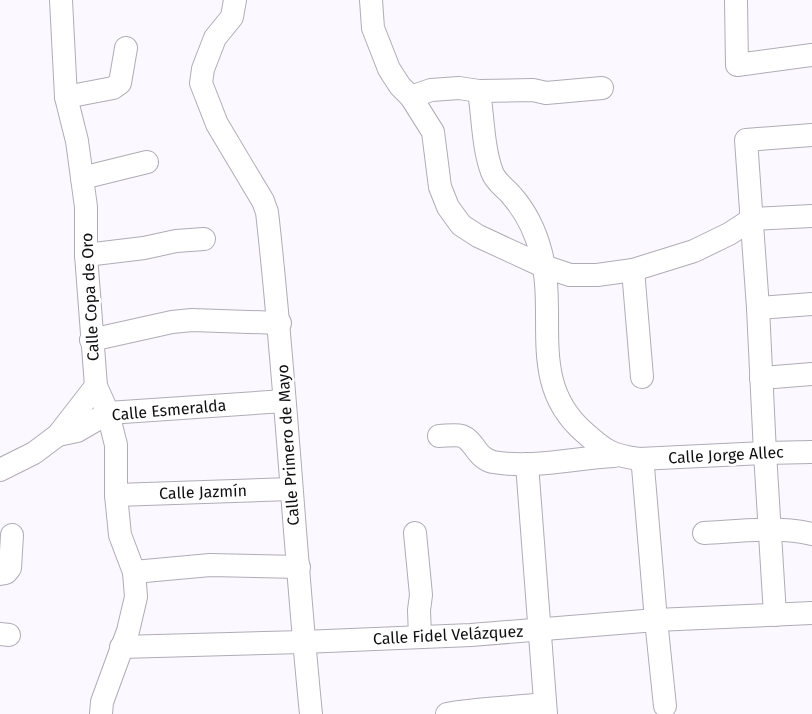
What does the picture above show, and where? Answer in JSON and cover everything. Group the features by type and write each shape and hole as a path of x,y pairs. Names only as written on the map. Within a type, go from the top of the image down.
{"street":[{"name":"Calle Copa de Oro","path":"61,0 66,98 77,141 86,207 86,255 96,386 108,413 116,445 116,495 120,535 134,572 136,597 128,631 102,702 101,714"},
{"name":"Calle Primero de Mayo","path":"235,0 232,17 215,38 203,69 201,83 217,124 234,156 263,201 267,212 280,323 284,401 310,714"},
{"path":"371,0 373,28 389,69 400,86 411,96 433,132 440,188 448,207 461,225 478,236 543,266 570,275 597,275 633,270 694,251 729,234 752,219 812,216"},
{"path":"736,0 737,65 812,55"},
{"path":"66,98 112,88 120,83 126,48"},
{"path":"411,96 431,90 459,88 479,92 533,90 553,93 602,88"},
{"path":"479,92 493,174 524,212 541,253 548,318 547,356 554,392 561,407 573,423 614,456"},
{"path":"775,615 746,140 812,135"},
{"path":"82,178 147,162"},
{"path":"86,255 204,239"},
{"path":"633,270 642,377"},
{"path":"758,308 812,304"},
{"path":"91,340 172,322 192,320 280,323"},
{"path":"761,378 812,375"},
{"name":"Calle Esmeralda","path":"0,470 34,453 58,435 96,386"},
{"name":"Calle Esmeralda","path":"58,435 77,431 108,413 284,401"},
{"path":"438,436 459,435 467,438 481,457 491,462 527,464 614,456"},
{"name":"Calle Jorge Allec","path":"614,456 639,459 812,452"},
{"path":"639,459 643,467 646,486 665,706"},
{"path":"447,714 469,710 546,709 527,464"},
{"name":"Calle Jazmín","path":"116,495 291,489"},
{"path":"704,533 770,529 812,534"},
{"path":"415,533 421,595 420,637"},
{"path":"0,574 6,573 10,568 12,535"},
{"path":"134,572 210,565 299,567"},
{"name":"Calle Fidel Velázquez","path":"121,647 420,637 656,620 812,613"}]}
